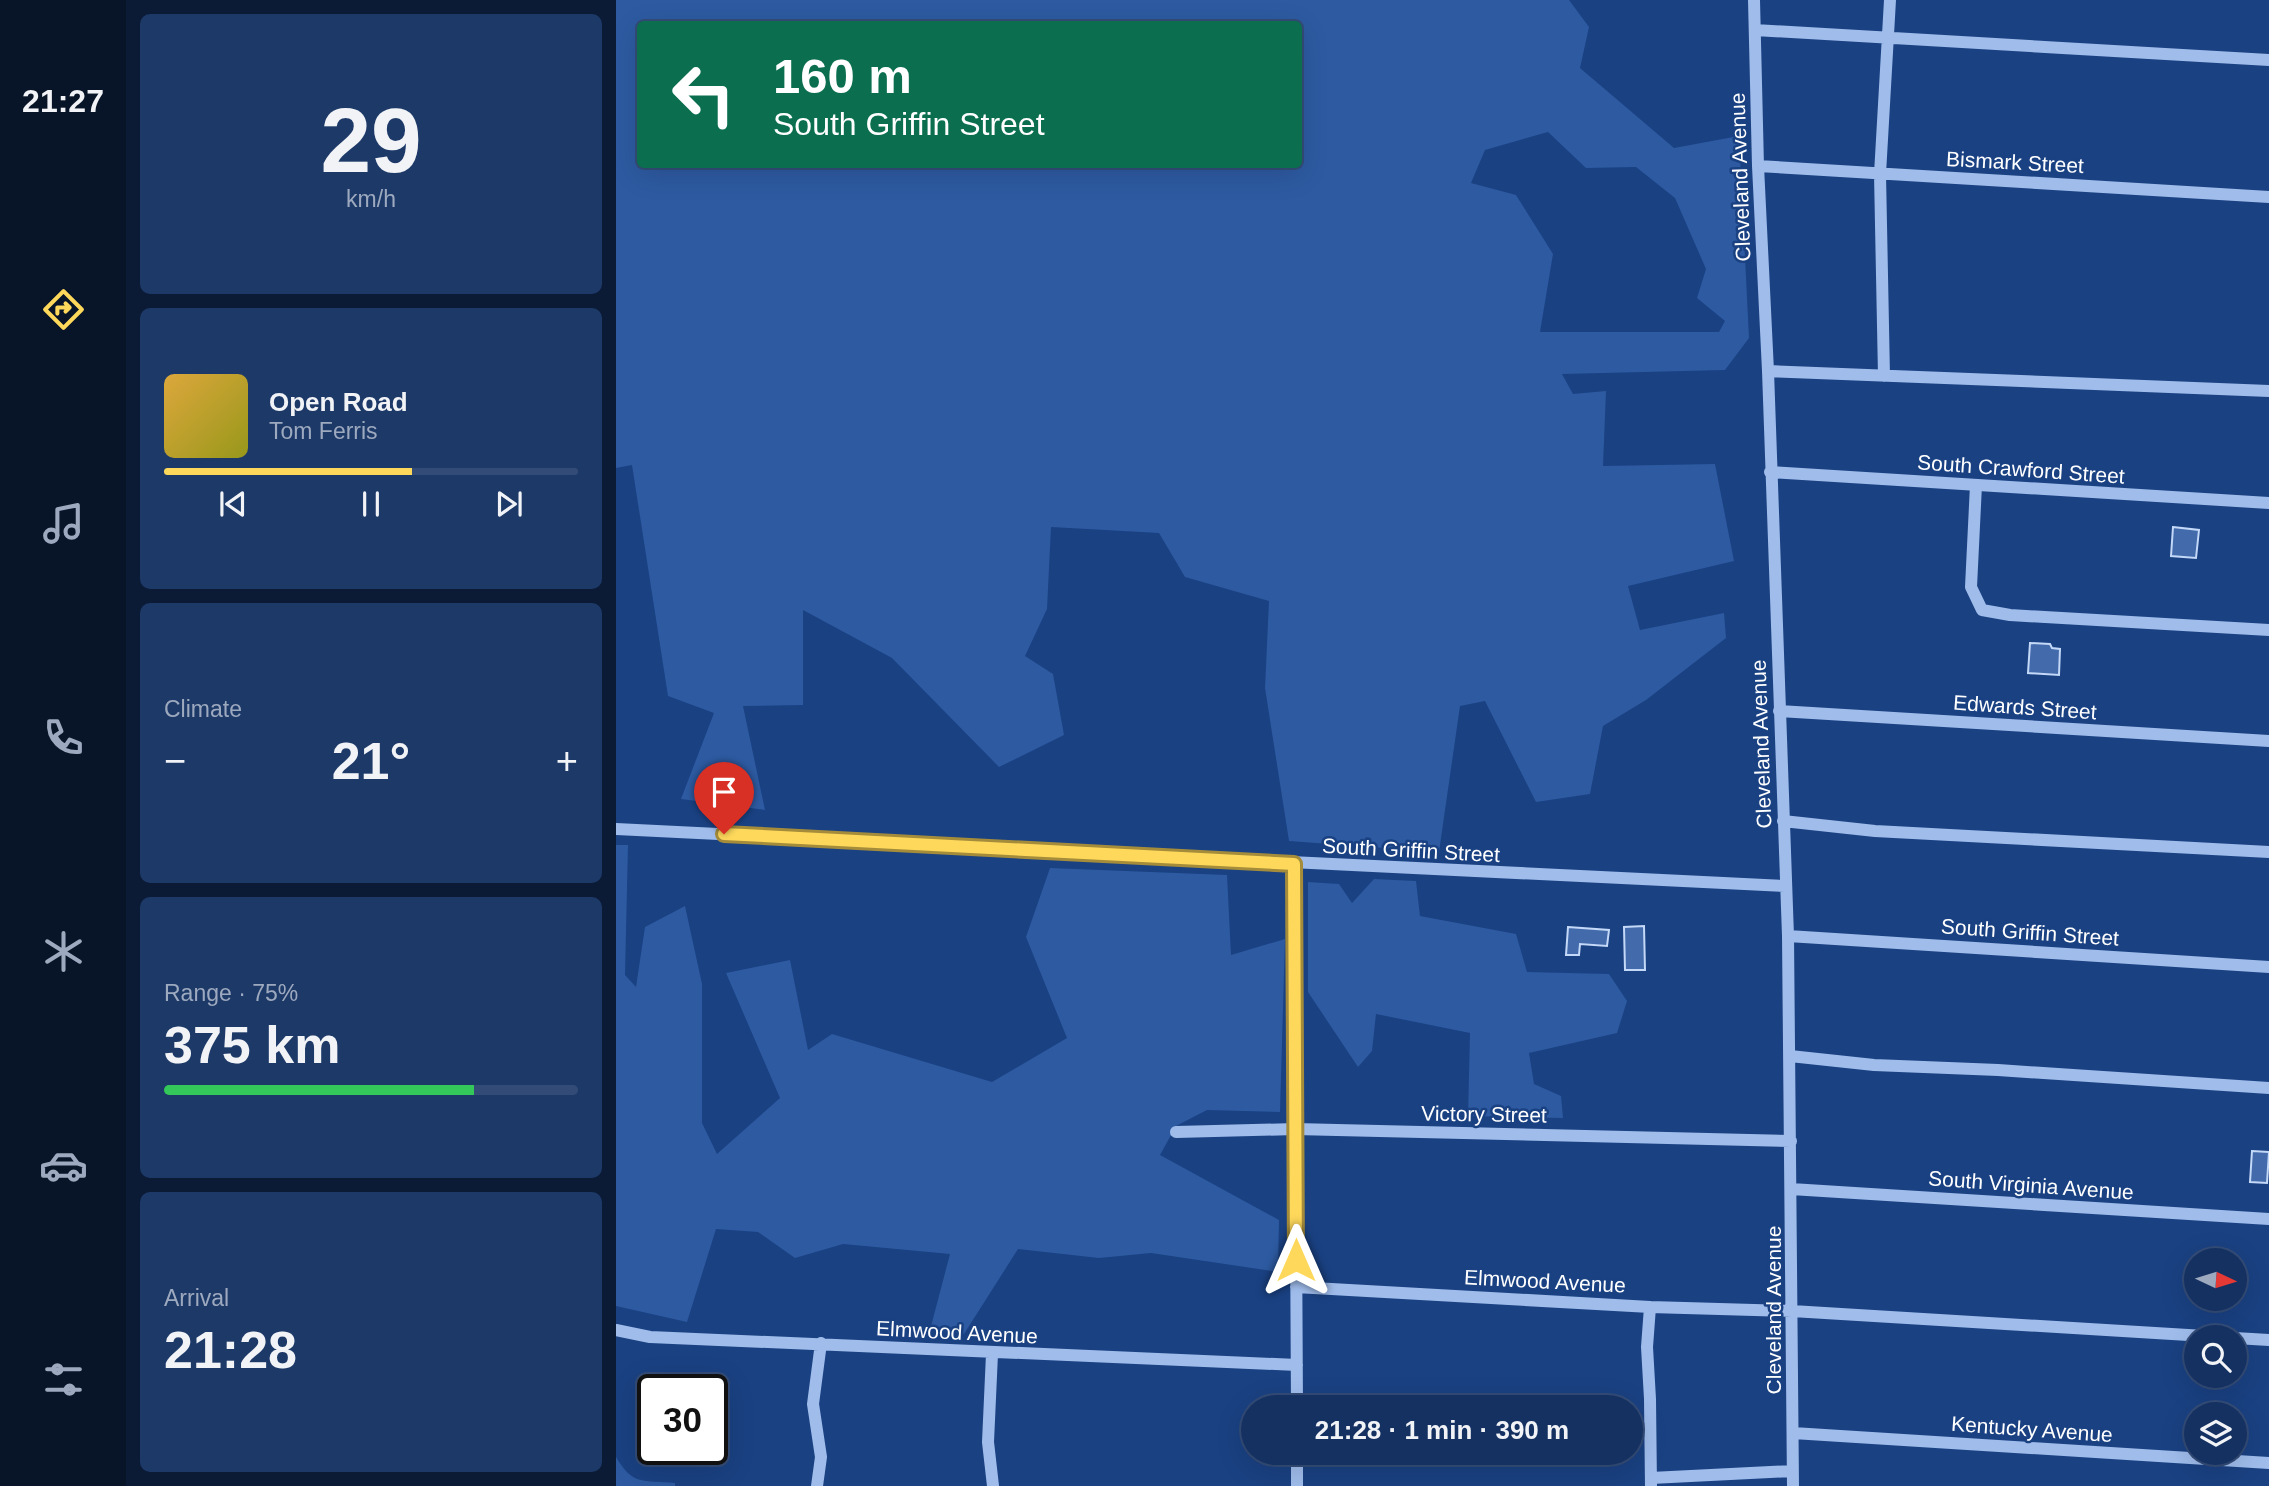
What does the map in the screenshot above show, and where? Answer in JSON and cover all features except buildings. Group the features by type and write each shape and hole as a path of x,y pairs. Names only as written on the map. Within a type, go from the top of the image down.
{"street":[{"name":"Cleveland Avenue","path":"1754,0 1788,936 1793,1486"},
{"path":"1884,376 1880,174 1890,0"},
{"path":"1755,30 2269,60"},
{"name":"Bismark Street","path":"1758,166 2269,197"},
{"path":"1768,370 2269,391"},
{"name":"South Crawford Street","path":"1770,472 2269,503"},
{"path":"1976,485 1971,587 1982,610 2010,615 2269,630"},
{"name":"Edwards Street","path":"1780,711 2269,741"},
{"path":"1783,821 1875,831 2269,852"},
{"name":"South Griffin Street","path":"616,829 1785,886"},
{"path":"1294,864 1297,1395"},
{"name":"South Griffin Street","path":"1788,936 2269,967"},
{"path":"1790,1056 1874,1065 1997,1070 2269,1088"},
{"name":"Victory Street","path":"1176,1132 1295,1129 1791,1141"},
{"name":"South Virginia Avenue","path":"1791,1189 2269,1219"},
{"name":"Elmwood Avenue","path":"1296,1287 1650,1307 1792,1311 2184,1335"},
{"path":"1650,1307 1647,1347 1651,1482 1793,1471"},
{"name":"Elmwood Avenue","path":"616,1330 650,1337 821,1343 992,1354 1297,1365"},
{"path":"2247,1339 2269,1340"},
{"path":"817,1486 821,1457 813,1404 821,1343"},
{"path":"992,1354 988,1442 993,1486"},
{"name":"Kentucky Avenue","path":"1793,1433 2269,1463"},
{"path":"1297,1465 1297,1486"}],"shaded area":[{"path":"616,0 1569,0 1589,27 1580,68 1674,148 1739,136 1749,338 1725,370 1562,374 1573,394 1606,391 1603,466 1715,464 1734,561 1628,586 1640,630 1724,613 1726,638 1646,700 1603,726 1590,794 1536,802 1485,701 1460,706 1439,852 1289,841 1265,688 1269,601 1185,577 1159,533 1051,527 1047,609 1025,656 1053,674 1064,735 999,767 892,658 803,610 803,705 743,706 765,810 681,799 714,713 668,696 632,465 616,468","holes":["1548,132 1586,168 1636,167 1675,198 1706,269 1697,298 1725,321 1719,332 1540,332 1553,254 1516,195 1471,183 1485,150"]},
{"path":"616,845 628,845 625,975 636,987 645,927 685,906 702,984 702,1123 717,1154 780,1098 726,973 790,960 808,1050 832,1034 992,1082 1067,1038 1026,937 1050,868 1227,875 1231,955 1285,939 1280,1112 1207,1110 1176,1126 1160,1155 1279,1220 1278,1272 1151,1253 1099,1258 1018,1249 964,1334 930,1330 950,1254 843,1244 795,1258 758,1232 716,1229 687,1322 616,1306"},
{"path":"1374,879 1416,881 1420,916 1516,934 1527,972 1609,974 1627,1001 1617,1033 1529,1053 1534,1084 1561,1096 1563,1118 1468,1116 1470,1033 1376,1014 1372,1051 1358,1067 1308,992 1308,882 1339,884 1352,903"},
{"path":"616,1457 628,1473 640,1480 675,1483 675,1486 616,1486"}],"route":[{"path":"724,834 1294,864 1296,1260"}]}
